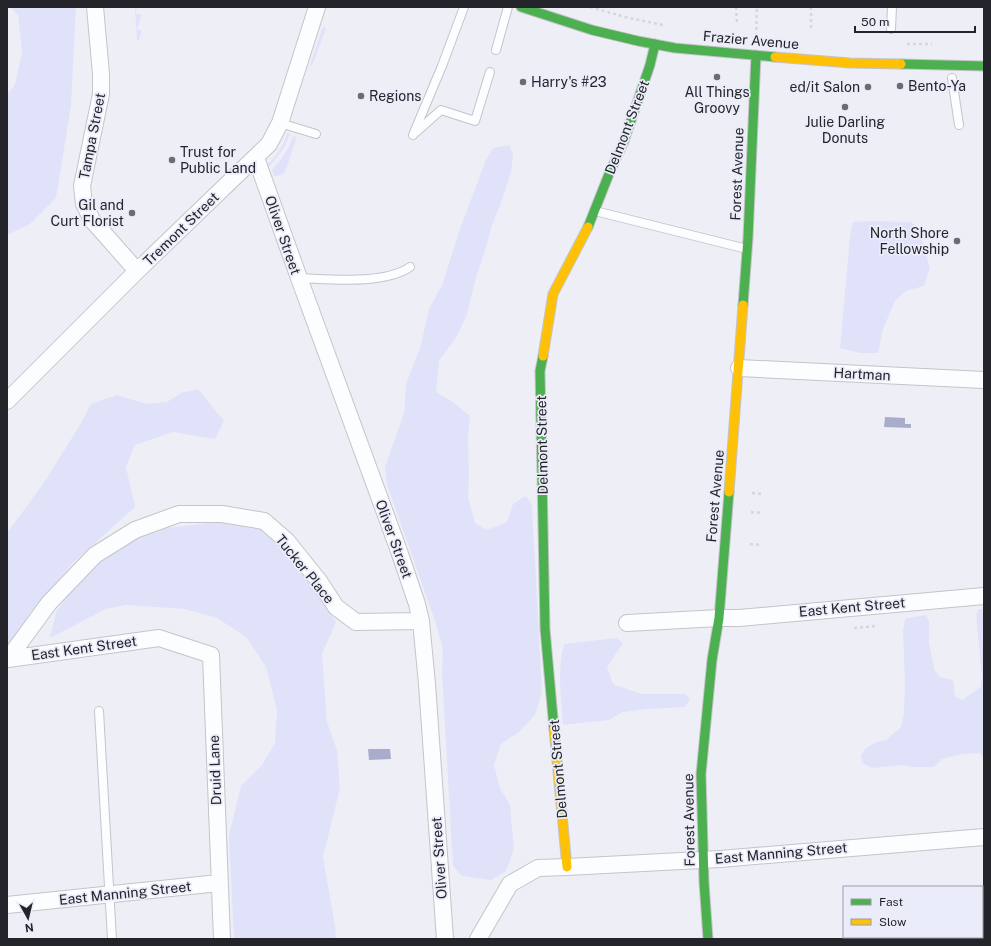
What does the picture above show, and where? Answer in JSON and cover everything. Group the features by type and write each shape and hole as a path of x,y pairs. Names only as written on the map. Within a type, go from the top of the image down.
{"street":[{"name":"Tampa Street","path":"95,7 101,74 101,94 82,186 84,204 92,220 137,271"},
{"name":"Tremont Street","path":"7,401 137,271 269,144 280,123 317,7"},
{"name":"Frazier Avenue","path":"521,7 592,30 675,48 850,63 984,66"},
{"name":"Delmont Street","path":"567,867 545,629 540,371 553,294 587,229 624,141 648,71 655,44"},
{"name":"Forest Avenue","path":"708,939 704,882 702,774 712,660 719,618 748,249 756,55"},
{"name":"Oliver Street","path":"256,158 298,278 399,551 417,604 421,621 427,684 445,939"},
{"name":"Hartman","path":"739,368 984,380"},
{"name":"Tucker Place","path":"7,663 49,603 95,555 135,530 178,514 222,514 264,521 287,541 319,581 336,607 356,622 421,621"},
{"name":"East Kent Street","path":"627,623 739,618 984,596"},
{"name":"East Kent Street","path":"7,663 159,638"},
{"name":"Druid Lane","path":"159,638 211,655 222,939"},
{"name":"East Manning Street","path":"478,939 510,884 538,868 704,860 984,836"},
{"name":"East Manning Street","path":"7,905 219,883"}],"lane":[{"path":"464,7 442,66 413,135 441,110 474,122 490,72"},
{"path":"496,50 508,7"},
{"path":"891,29 892,7"},
{"path":"952,78 959,125"},
{"path":"280,123 316,134"},
{"path":"594,211 748,249"},
{"path":"298,278 362,280 390,275 404,271 410,267"},
{"path":"99,711 112,939"}],"path":[{"path":"590,7 625,17 664,25"},
{"path":"736,7 737,23"},
{"path":"757,7 757,14"},
{"path":"811,7 811,28"},
{"path":"900,44 937,44"},
{"path":"752,493 763,494"},
{"path":"751,512 763,513"},
{"path":"750,544 762,545"},
{"path":"854,628 876,626"}],"shaded area":[{"path":"10,7 76,7 71,106 56,198 30,224 7,235 7,94 15,85 22,52 18,15"},
{"path":"135,7 137,7 136,13 142,15 137,29 142,31 139,40 137,41"},
{"path":"323,27 326,28 312,66 310,65"},
{"path":"287,133 290,134 284,148 270,166 266,166 279,151"},
{"path":"293,136 297,137 285,172 274,176 272,170 289,146"},
{"path":"509,145 513,154 511,172 492,225 476,277 467,314 457,336 439,361 436,392 453,402 470,416 468,438 468,497 475,523 487,530 507,522 513,504 526,496 532,505 542,692 535,715 519,732 501,744 494,765 500,788 510,805 514,849 506,871 491,880 462,876 453,866 442,674 443,649 434,618 387,485 385,467 404,413 406,384 421,345 429,309 442,285 461,226 486,160 493,148"},
{"path":"853,222 910,222 918,227 930,268 924,286 906,291 895,301 883,329 878,353 860,353 840,348 850,236"},
{"path":"198,389 224,421 215,439 173,432 135,445 126,467 135,507 73,563 30,613 7,650 7,533 43,484 80,425 91,404 117,395 147,404 167,402 181,393"},
{"path":"885,417 905,418 905,424 911,424 911,428 884,427"},
{"path":"217,522 260,527 295,561 336,622 322,654 327,722 337,750 340,788 323,857 336,939 234,939 229,835 241,786 262,765 275,743 277,710 266,667 246,637 217,618 185,609 126,605 106,609 50,638 56,612 77,583 102,560 137,539 167,528"},
{"path":"979,609 984,609 984,758 980,753 962,754 942,759 934,767 913,767 902,765 872,768 862,763 861,755 866,748 877,742 886,740 901,727 904,713 905,681 903,632 905,619 926,615 929,621 929,642 934,669 940,677 953,680 955,696 962,700 981,687 982,678 976,614"},
{"path":"616,638 623,643 607,667 613,684 641,694 686,694 690,699 685,707 623,712 609,720 563,725 560,674 564,644"},
{"path":"368,749 390,749 391,759 369,760"}],"traffic: fast":[{"path":"521,7 592,30 638,41 675,48 775,57"},
{"path":"588,227 624,141 650,65 655,44"},
{"path":"743,305 748,238 756,55"},
{"path":"901,64 984,66"},
{"path":"543,356 540,371 545,629 554,729"},
{"path":"708,939 704,882 701,774 712,660 719,618 729,492"}],"traffic: slow":[{"path":"775,57 850,63 901,64"},
{"path":"543,356 553,294 588,227"},
{"path":"729,492 743,305"},
{"path":"554,729 567,867"}],"place":[{"name":"All Things Groovy","path":"717,77"},
{"name":"Harry's #23","path":"523,82"},
{"name":"Bento-Ya","path":"900,86"},
{"name":"ed/it Salon","path":"868,87"},
{"name":"Regions","path":"361,96"},
{"name":"Julie Darling Donuts","path":"845,107"},
{"name":"Trust for Public Land","path":"172,160"},
{"name":"Gil and Curt Florist","path":"132,213"},
{"name":"North Shore Fellowship","path":"957,241"}]}
